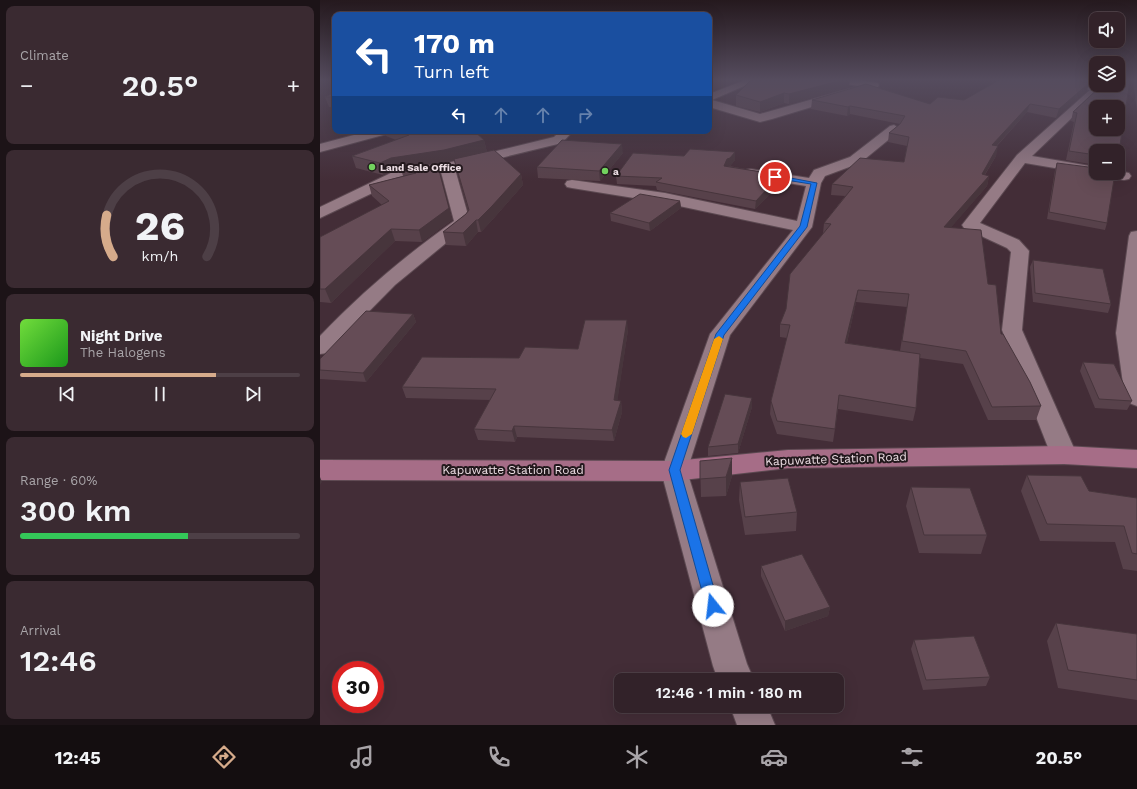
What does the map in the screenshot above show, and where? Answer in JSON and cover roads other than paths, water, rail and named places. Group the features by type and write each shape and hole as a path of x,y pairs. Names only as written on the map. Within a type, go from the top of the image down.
{"street":[{"path":"746,114 760,118 779,114"},
{"path":"1064,455 1012,330 1020,251 1013,244 970,225 1022,158 1070,114"},
{"path":"733,673 674,470 720,334 804,227 814,183 819,173 855,160 894,129"},
{"path":"320,148 372,134"},
{"path":"320,212 400,174 447,167 558,140 564,134"},
{"path":"1022,158 1089,170"},
{"path":"324,338 396,273 432,243 462,222 447,167"},
{"path":"733,171 814,183"},
{"path":"572,184 665,198 804,227"},
{"path":"1137,236 1126,333 1137,398"},
{"name":"Kapuwatte Station Road","path":"320,470 674,470 788,459 1064,455 1137,459"},
{"path":"751,713 756,725"}],"place":[{"name":"Land Sale Office","path":"372,167"},
{"name":"a","path":"605,171"}]}
